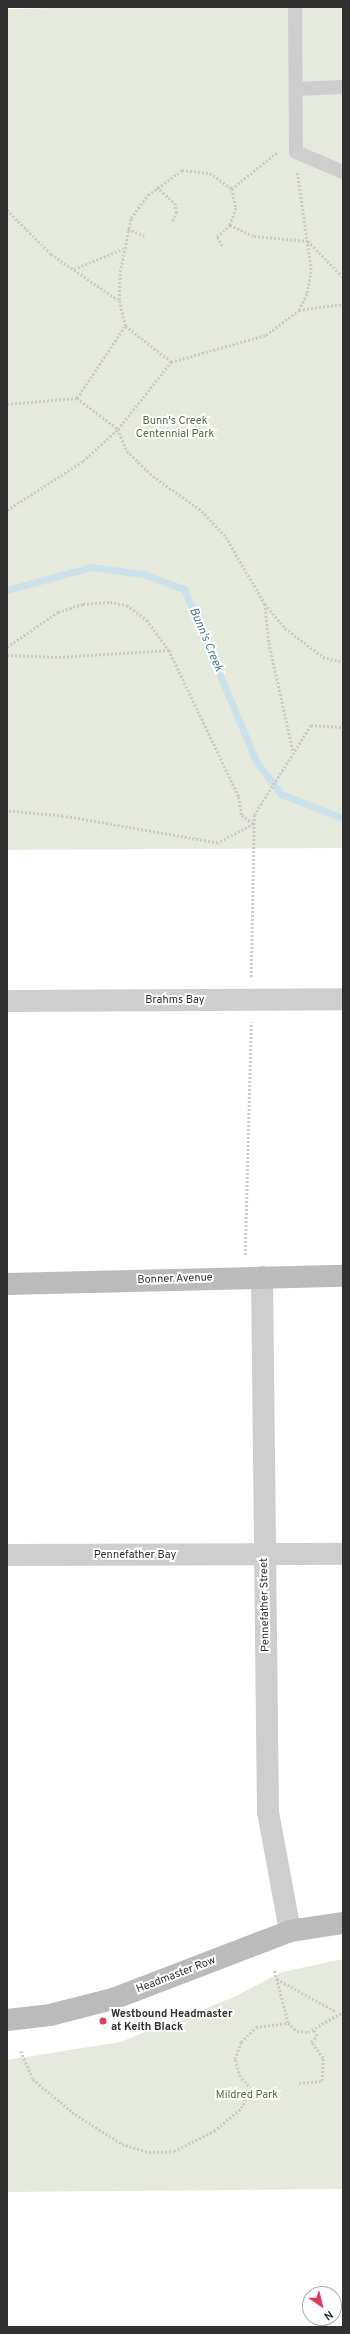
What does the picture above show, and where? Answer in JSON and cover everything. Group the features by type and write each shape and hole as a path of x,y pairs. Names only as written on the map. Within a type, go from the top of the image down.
{"street":[{"name":"Brahms Bay","path":"7,1001 343,999"},
{"name":"Bonner Avenue","path":"7,1284 343,1276"},
{"name":"Pennefather Street","path":"253,1277 264,1555 268,1812 290,1931"},
{"name":"Pennefather Bay","path":"7,1555 343,1554"},
{"name":"Headmaster Row","path":"7,2020 50,2015 113,1999 290,1931 343,1923"}],"lane":[{"path":"295,7 296,152 343,172"},
{"path":"296,89 343,87"}],"path":[{"path":"7,510 83,462 118,429 171,362 266,335 299,310 308,292 311,270 296,152 277,153 232,189"},
{"path":"171,362 126,326 119,300 123,248 134,213 158,187 172,175 195,169 210,173 232,189 236,208 230,225 217,237 222,246"},
{"path":"158,187 175,203 177,212 172,223"},
{"path":"7,210 51,254 119,300"},
{"path":"230,225 254,236 308,241 343,277"},
{"path":"128,230 145,236"},
{"path":"74,269 123,248"},
{"path":"299,310 343,304"},
{"path":"77,398 126,326"},
{"path":"7,404 77,398 118,429 127,450 153,476 202,511 226,537 265,604 308,648 323,657 343,662"},
{"path":"7,647 58,612 84,604 110,602 128,605 147,620 169,650 233,783 242,815 254,824"},
{"path":"265,604 269,643 294,751"},
{"path":"7,655 59,657 169,650"},
{"path":"253,1277 251,1000 254,815 311,725 343,727"},
{"path":"7,811 63,816 218,843 254,824"},
{"path":"274,1970 288,2023 298,2031 313,2029 337,2012"},
{"path":"276,1979 337,2012 343,2012"},
{"path":"21,2051 33,2079 79,2116 122,2144 149,2152 174,2151 214,2131 241,2108 250,2089 240,2077 235,2059 241,2042 256,2027 288,2023"},
{"path":"299,2083 322,2081 323,2058 311,2042 317,2036 313,2029"}],"green space":[{"name":"Bunn's Creek Centennial Park","path":"103,7 343,7 343,848 7,850 7,9"},
{"name":"Mildred Park","path":"343,1959 343,2189 7,2192 7,2060 120,2042 234,1997 282,1972"}],"waterway":[{"name":"Bunn's Creek","path":"7,590 91,567 143,574 184,589 256,761 281,794 343,818"}],"place":[{"name":"Westbound Headmaster at Keith Black","path":"103,2021"}]}
